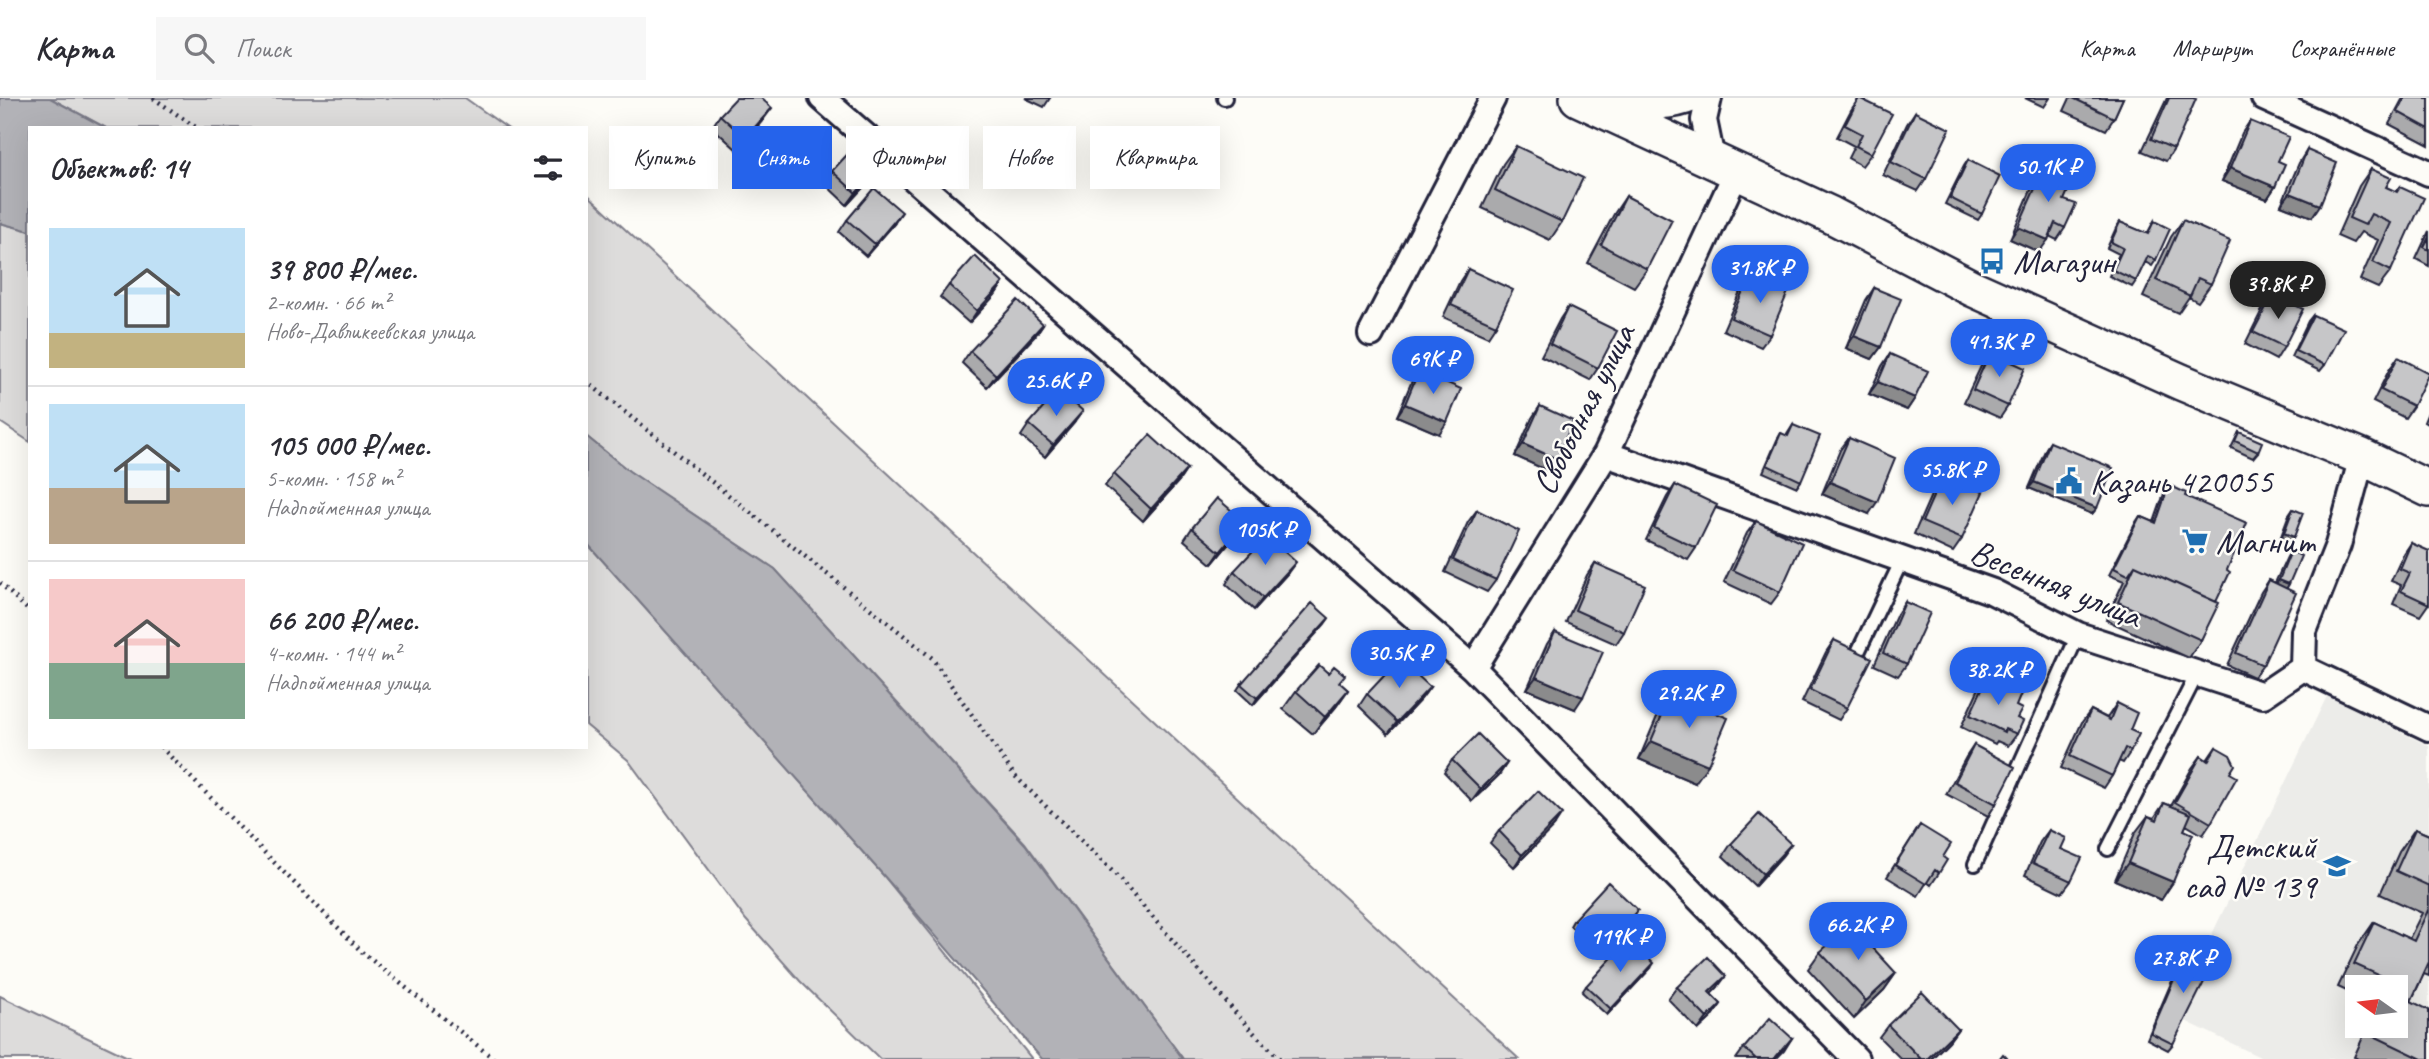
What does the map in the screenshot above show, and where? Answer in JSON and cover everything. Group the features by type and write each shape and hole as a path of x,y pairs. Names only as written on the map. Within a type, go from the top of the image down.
{"street":[{"path":"822,98 1473,668 1856,1059"},
{"path":"1371,334 1493,98"},
{"path":"1583,101 1652,107 1683,103 1695,98"},
{"path":"1709,98 1704,120 1724,165"},
{"path":"2264,98 2429,173"},
{"path":"1583,101 1724,165 1983,293 2181,382 2362,457 2429,489"},
{"name":"Свободная улица","path":"1473,668 1606,454 1724,165"},
{"name":"Весенняя улица","path":"1606,454 1993,592 2078,635 2263,695 2303,668"},
{"path":"2362,457 2338,545 2304,631 2303,668 2429,728"}],"lane":[{"path":"1858,652 1902,560"},
{"path":"1975,864 2078,635"},
{"path":"2108,849 2197,674"}],"path":[{"path":"153,98 194,126"},
{"path":"588,383 932,658 1015,776 1115,874 1248,1027 1280,1059"},
{"path":"0,583 28,610"},
{"path":"163,749 363,953 494,1059"}],"shaded area":[{"path":"0,98 50,98 102,126 28,126 28,230 0,223"},
{"path":"50,98 465,98 504,126 102,126"},
{"path":"588,195 1519,1059 1183,1059 1025,843 775,569 629,471 588,438"},
{"path":"0,223 28,230 28,441 0,422"},
{"path":"588,438 629,471 775,569 1025,844 1183,1059 1042,1059 884,876 588,544"},
{"path":"588,544 884,876 1032,1059 880,1059 800,981 746,920 628,760 588,727"},
{"name":"Детский сад № 139","path":"2327,696 2429,746 2429,1059 2264,1059 2173,1015"},
{"path":"0,996 132,1059 0,1059"}],"building":[{"path":"736,98 761,98 772,108 756,126 732,126 720,115"},
{"path":"1859,98 1892,114 1871,154 1856,146 1862,134 1845,125"},
{"path":"2073,98 2123,98 2114,118"},
{"path":"2169,98 2196,99 2174,149 2151,139"},
{"path":"2405,98 2429,98 2429,129 2398,112"},
{"path":"1915,112 1950,129 1926,179 1891,162"},
{"path":"2250,121 2289,137 2278,161 2285,164 2275,187 2230,168"},
{"path":"1516,146 1583,178 1562,222 1495,190"},
{"path":"2307,150 2337,163 2320,205 2290,193"},
{"path":"846,156 846,184 832,171"},
{"path":"1968,160 2000,176 1982,214 1950,198"},
{"path":"2045,166 2074,178 2064,200 2076,204 2065,228 2055,223 2048,240 2018,227"},
{"path":"2371,169 2391,178 2386,187 2397,192 2400,187 2424,198 2391,271 2373,262 2391,223 2371,214 2365,225 2349,218"},
{"path":"873,189 902,212 875,244 847,220"},
{"path":"1626,196 1672,220 1647,269 1601,245"},
{"path":"2183,220 2230,241 2211,284 2198,278 2190,296 2156,280"},
{"path":"2154,221 2170,229 2156,260 2148,256 2136,281 2113,270 2123,248 2111,242 2120,222 2148,234"},
{"path":"2429,237 2429,250 2424,247"},
{"path":"975,256 1003,283 977,311 949,285"},
{"path":"1468,269 1513,290 1496,325 1451,305"},
{"path":"1750,275 1788,292 1770,335 1731,318"},
{"path":"1874,288 1901,299 1881,347 1854,336"},
{"path":"2273,294 2303,309 2284,347 2253,332"},
{"path":"1018,300 1043,324 996,375 970,351"},
{"path":"1568,307 1617,331 1598,368 1550,344"},
{"path":"2313,315 2344,329 2325,365 2295,351"},
{"path":"1990,352 2025,368 2008,406 1973,390"},
{"path":"1890,354 1928,371 1915,398 1878,382"},
{"path":"2398,357 2429,373 2413,406 2381,390"},
{"path":"1419,370 1461,389 1447,422 1405,404"},
{"path":"1059,390 1083,411 1053,445 1029,424"},
{"path":"1540,406 1573,421 1557,459 1523,444"},
{"path":"1793,425 1820,436 1801,481 1767,465 1781,433 1788,436"},
{"path":"2239,432 2262,442 2258,452 2235,441"},
{"path":"1150,435 1187,469 1151,509 1114,474"},
{"path":"1849,438 1895,458 1877,502 1830,482"},
{"name":"Казань 420055","path":"2050,442 2113,468 2097,508 2034,482"},
{"path":"1943,474 1983,492 1962,539 1922,522"},
{"path":"1675,485 1717,505 1696,548 1654,528"},
{"path":"2169,485 2186,493 2185,496 2247,523 2216,602 2135,565 2128,575 2114,568 2140,516 2156,523"},
{"path":"1217,498 1245,522 1220,552 1192,528"},
{"path":"2293,509 2303,513 2294,537 2284,533"},
{"path":"1477,510 1519,531 1496,580 1453,560"},
{"path":"1756,521 1802,543 1780,592 1733,570"},
{"path":"1267,536 1296,562 1263,598 1234,571"},
{"path":"2411,543 2429,551 2429,604 2401,591 2410,573 2400,569"},
{"path":"2291,551 2301,556 2289,584 2279,580"},
{"path":"1595,563 1645,585 1624,632 1575,610"},
{"path":"2135,565 2219,603 2201,640 2118,602"},
{"path":"2269,580 2296,593 2263,665 2236,653"},
{"path":"1905,602 1930,613 1907,664 1883,653"},
{"path":"1312,603 1329,618 1257,698 1241,684"},
{"path":"1555,632 1603,652 1583,697 1536,677"},
{"path":"1834,640 1872,658 1847,708 1810,690"},
{"path":"1400,659 1430,687 1397,722 1367,694"},
{"path":"1319,665 1328,673 1334,666 1345,675 1339,682 1348,690 1325,717 1296,691"},
{"path":"1987,678 2021,694 2016,706 2022,709 2017,718 2023,721 2017,734 2005,729 2004,732 1970,715"},
{"path":"1671,694 1728,718 1708,765 1651,741"},
{"path":"2117,703 2137,713 2130,730 2139,734 2131,751 2125,748 2112,776 2070,756 2091,710 2110,720"},
{"path":"1478,734 1507,763 1481,789 1452,760"},
{"path":"1974,745 2015,767 1996,804 1955,782"},
{"path":"2216,747 2230,755 2235,765 2230,773 2237,777 2211,823 2175,802 2201,756 2208,761"},
{"path":"1538,791 1562,814 1522,855 1499,831"},
{"path":"2164,803 2191,814 2184,830 2193,834 2173,882 2128,863 2148,816 2157,820"},
{"path":"1759,814 1791,844 1763,874 1731,844"},
{"path":"1920,825 1951,844 1943,857 1947,860 1939,873 1935,870 1926,884 1895,865"},
{"path":"2415,829 2429,835 2429,886 2396,871"},
{"path":"2049,830 2066,838 2061,849 2082,858 2071,881 2033,863"},
{"path":"1608,882 1638,910 1602,947 1574,919"},
{"path":"2429,908 2429,962 2411,1001 2429,1010 2429,1059 2422,1059 2378,1038 2408,1038 2408,975 2378,975 2354,964 2374,922 2414,941"},
{"path":"1851,924 1896,973 1866,1001 1820,952"},
{"path":"1629,939 1654,963 1611,1009 1586,986"},
{"path":"2195,946 2217,956 2173,1044 2151,1033 2175,977 2179,978"},
{"path":"1708,957 1726,976 1709,992 1721,1004 1707,1018 1677,987"},
{"path":"1922,992 1958,1029 1927,1059 1921,1059 1888,1025"},
{"path":"1770,1018 1792,1038 1774,1059 1756,1059 1744,1048"}],"place":[{"name":"Магазин","path":"1992,261"},
{"name":"Казань 420055","path":"2069,481"},
{"name":"Магнит","path":"2195,541"},
{"name":"Детский сад № 139","path":"2337,866"}]}
